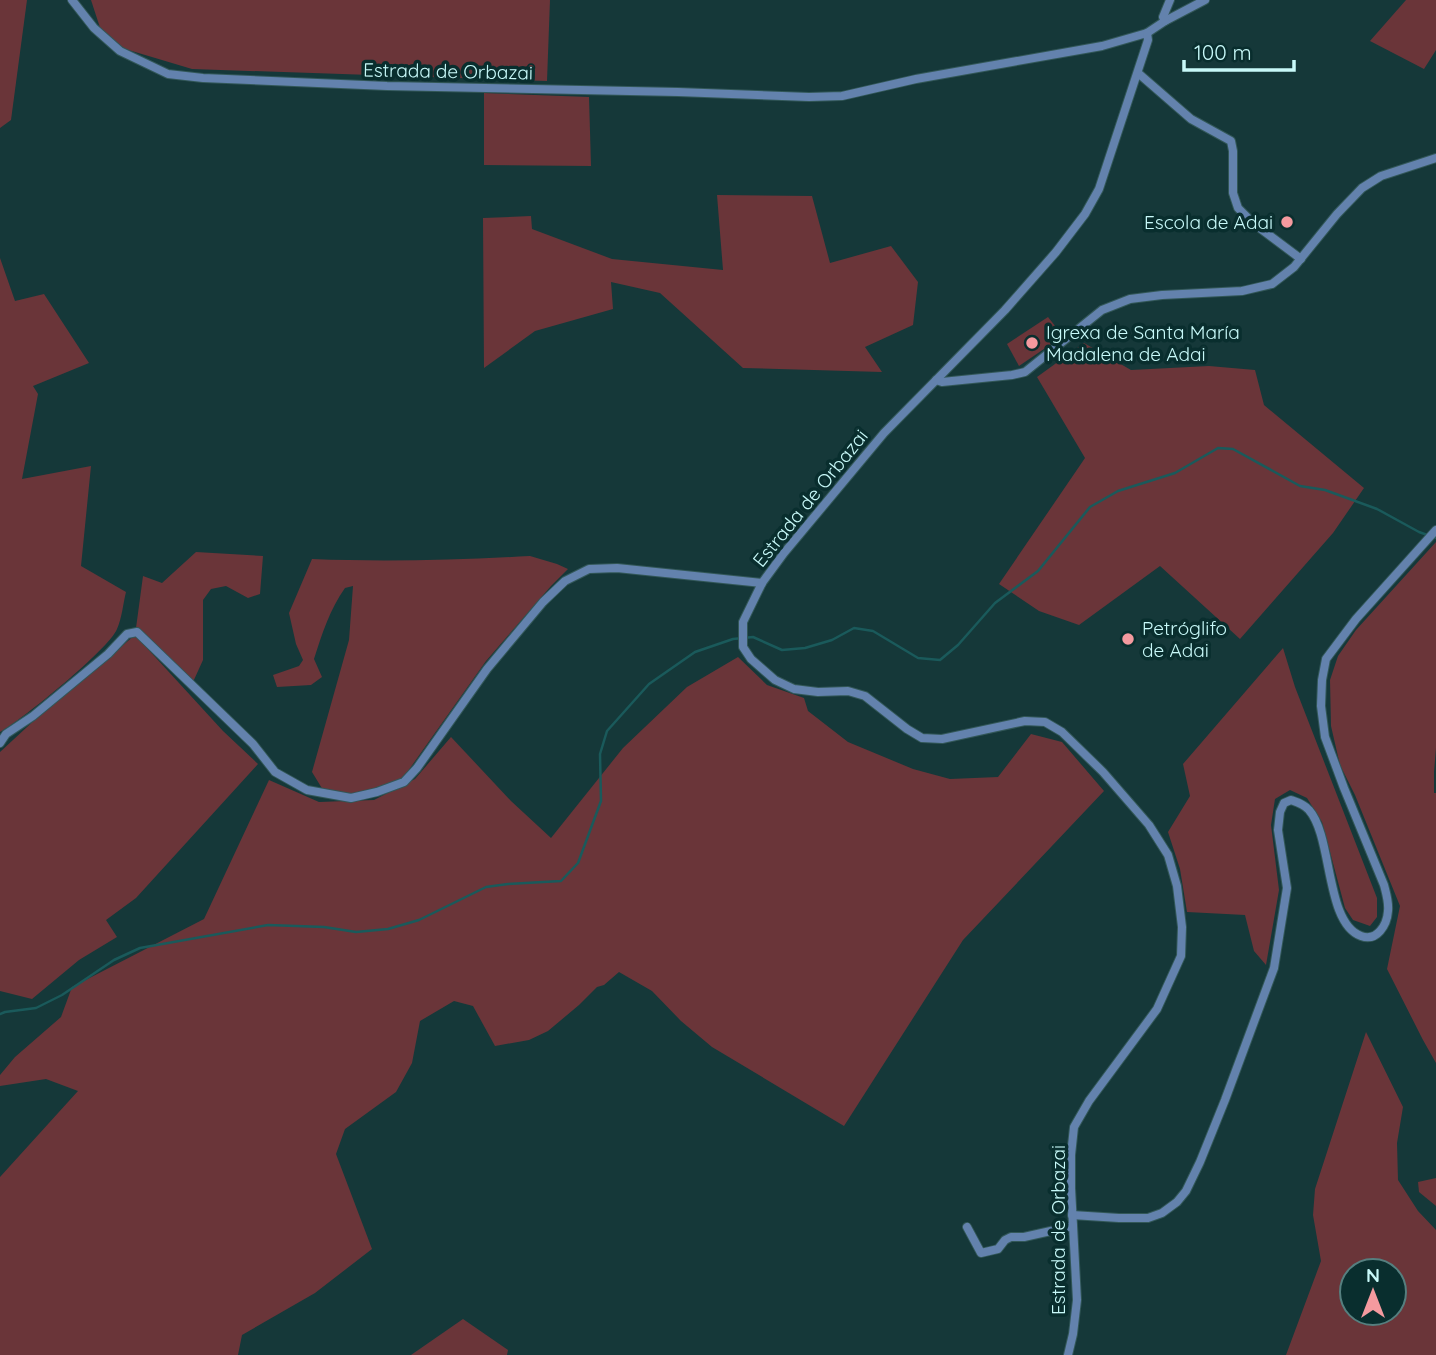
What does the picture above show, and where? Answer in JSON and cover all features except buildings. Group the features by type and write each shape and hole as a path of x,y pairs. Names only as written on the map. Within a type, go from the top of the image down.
{"street":[{"name":"Estrada de Orbazai","path":"72,0 94,28 120,51 168,74 387,86 842,96 916,79 1102,47 1143,34 1149,40 1099,189 1085,214 1006,310 884,433 784,553 762,583 743,622 743,647 751,659 775,680 794,689 818,692 848,691 865,696 922,738 942,739 1025,721 1045,722 1062,732 1103,772 1149,824 1168,855 1177,887 1182,927 1181,957 1157,1009 1089,1101 1074,1127 1071,1155 1072,1215 1077,1300 1068,1355"},
{"path":"1165,21 1163,17 1170,0"},
{"path":"1143,34 1205,0"},
{"path":"1138,73 1191,119 1231,141 1233,193 1238,208 1262,230 1301,258"},
{"path":"936,380 942,382 1025,372 1102,310 1130,299 1242,291 1272,284 1294,267 1362,188 1381,176 1436,158"},
{"path":"945,371 953,381"},
{"path":"1072,1215 1148,1218 1162,1213 1186,1191 1225,1100 1274,968 1287,888 1278,830 1279,812 1284,803 1290,800 1302,804 1310,811 1317,826 1340,914 1350,929 1361,936 1370,937 1385,925 1388,902 1384,885 1325,737 1321,706 1322,680 1326,659 1356,619 1436,530"},
{"path":"0,743 6,734 33,716 108,654 127,634 137,632 253,744 275,772 307,790 351,798 404,782 417,768 486,669 543,602 565,581 589,569 617,568 762,583"},
{"path":"967,1227 981,1253 998,1249 1011,1237 1024,1237 1073,1226"}],"shaded area":[{"path":"0,0 27,0 11,120 0,128"},
{"path":"91,0 550,0 547,81 192,69 105,43"},
{"path":"1406,0 1436,0 1436,50 1424,69 1370,41"},
{"path":"484,93 589,97 591,166 484,165"},
{"path":"717,195 812,196 830,263 891,246 918,282 913,325 865,347 882,372 743,368 660,293 611,282 613,309 535,331 484,368 483,218 531,216 532,229 612,259 723,270"},
{"path":"0,258 15,301 44,294 89,363 33,386 38,394 22,479 91,466 81,566 126,592 119,625 111,639 64,684 0,732"},
{"path":"1048,317 1063,336 1019,366 1007,344"},
{"path":"1084,343 1131,370 1209,366 1255,370 1264,405 1364,488 1333,533 1240,639 1160,566 1079,625 1039,611 999,584 1085,458 1037,377"},
{"path":"1436,542 1436,1063 1387,969 1400,906 1340,765 1331,726 1330,680 1338,656 1356,630"},
{"path":"196,552 263,556 260,594 248,598 226,586 211,589 203,600 203,660 193,682 136,628 143,576 162,583"},
{"path":"530,556 568,569 486,661 398,783 355,796 323,790 312,772 349,640 353,586 345,588 340,596 320,640 314,659 322,677 311,685 277,687 273,675 299,666 303,660 296,644 289,613 312,559 421,560"},
{"path":"135,635 223,731 258,764 136,898 106,920 117,937 79,960 32,999 0,991 0,752"},
{"path":"1283,648 1295,687 1377,898 1377,917 1370,926 1353,920 1345,908 1322,822 1307,798 1290,790 1275,799 1271,825 1279,890 1266,965 1254,951 1245,915 1187,912 1180,869 1168,832 1190,796 1183,764"},
{"path":"738,657 767,685 804,698 808,711 848,742 913,769 950,779 998,777 1031,734 1062,742 1104,791 963,940 844,1126 712,1047 681,1021 652,991 619,972 604,985 597,987 548,1031 529,1040 495,1046 473,1006 454,1001 420,1021 412,1063 396,1092 345,1129 336,1154 372,1249 315,1293 242,1335 238,1355 0,1355 0,1177 78,1091 46,1079 0,1086 0,1075 15,1057 61,1017 72,987 204,919 269,780 319,802 374,800 415,779 451,737 511,801 551,838 623,748 687,687"},
{"path":"1366,1032 1403,1107 1397,1143 1398,1180 1418,1211 1436,1230 1436,1355 1286,1355 1321,1261 1313,1215 1315,1189"},
{"path":"1436,1178 1436,1206 1419,1192 1418,1182"},
{"path":"463,1319 508,1350 507,1355 411,1355"}],"waterway":[{"path":"0,1014 36,1008 62,995 114,960 140,948 268,925 324,927 356,932 388,929 419,920 486,887 561,881 578,863 601,801 600,754 607,731 649,684 695,652 733,639 753,637 782,650 805,648 832,640 854,628 873,631 918,658 940,660 958,645 995,603 1038,571 1090,507 1118,491 1175,473 1218,448 1233,449 1300,486 1325,490 1377,509 1419,532 1436,538"}],"place":[{"name":"Escola de Adai","path":"1287,222"},
{"name":"Igrexa de Santa María Madalena de Adai","path":"1032,343"},
{"name":"Petróglifo de Adai","path":"1128,639"}]}
